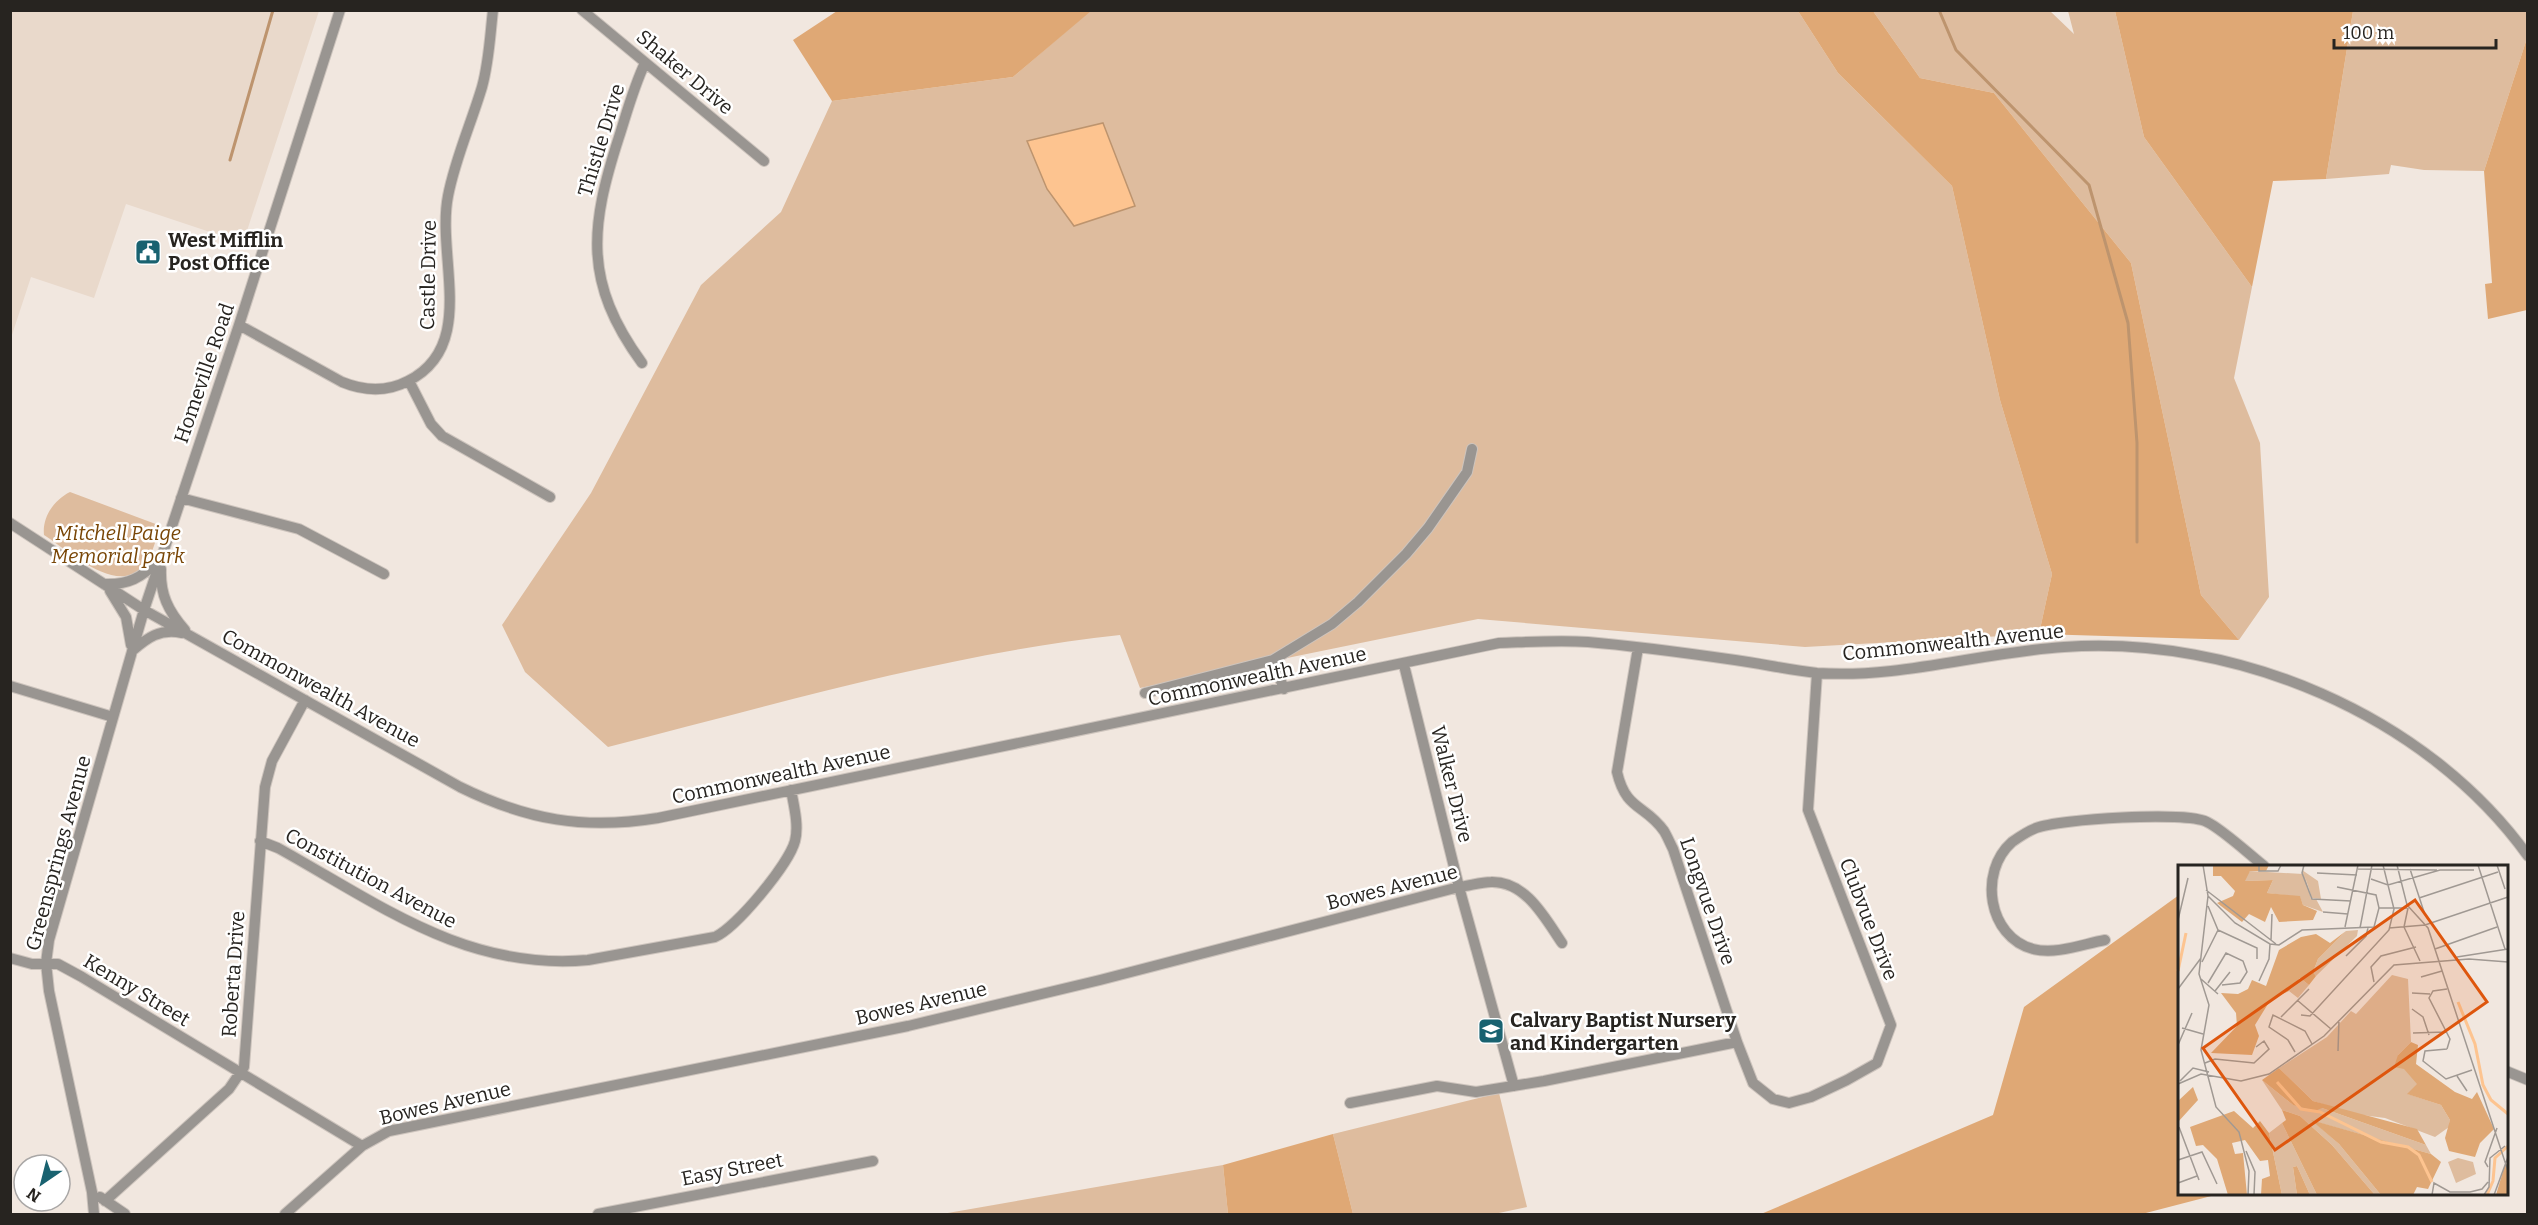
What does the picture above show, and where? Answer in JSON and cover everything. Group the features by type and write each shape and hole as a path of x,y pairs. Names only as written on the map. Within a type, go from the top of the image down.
{"street":[{"name":"Homeville Road","path":"144,609 239,325 340,10"},
{"name":"Castle Drive","path":"239,325 351,385 376,390 395,387 409,381 432,364 447,334 449,310 447,205 452,180 484,78 493,10"},
{"name":"Shaker Drive","path":"582,10 764,161"},
{"name":"Thistle Drive","path":"642,363 624,337 610,309 599,267 597,239 598,212 604,185 645,63"},
{"path":"409,381 431,424 442,436 550,497"},
{"path":"1145,693 1273,660 1332,624 1358,602 1406,554 1428,528 1467,472 1472,449"},
{"path":"181,498 299,529 384,574"},
{"name":"Commonwealth Avenue","path":"10,523 144,609 479,796 518,811 559,821 597,824 634,822 1499,644 1587,642 1817,673 1861,673 2064,647 2151,648 2195,653 2286,679 2319,691 2422,751 2485,806 2528,856"},
{"path":"10,532 28,535"},
{"path":"104,584 120,584 133,580 145,573 162,556"},
{"path":"162,556 162,588 165,602 189,635"},
{"path":"104,584 126,617 132,652"},
{"name":"Greensprings Avenue","path":"94,1215 92,1191 51,1004 46,963 53,925 144,609"},
{"path":"132,652 149,637 162,632 189,635"},
{"name":"Longvue Drive","path":"1638,648 1617,772 1621,788 1630,802 1663,831 1672,849 1753,1083 1773,1099"},
{"path":"1273,660 1284,689"},
{"name":"Walker Drive","path":"1404,665 1459,887 1514,1086"},
{"name":"Clubvue Drive","path":"1773,1099 1789,1103 1811,1097 1877,1063 1891,1025 1808,810 1817,673"},
{"path":"10,686 113,717"},
{"name":"Roberta Drive","path":"105,1201 229,1089 241,1073 246,1051 260,841 268,774 283,739 305,700"},
{"name":"Constitution Avenue","path":"260,841 278,848 413,924 458,944 518,959 570,962 599,959 715,937 730,928 754,902 793,848 797,829 791,790"},
{"path":"2105,940 2050,951 2033,949 2007,934 1997,919 1992,903 1991,888 2000,858 2010,844 2036,827 2084,821 2176,816 2207,821 2262,865"},
{"name":"Bowes Avenue","path":"285,1215 362,1146 396,1129 908,1026 1100,980 1459,887 1493,882 1516,889 1533,900 1562,943"},
{"name":"Kenny Street","path":"10,958 32,964 58,964 362,1146"},
{"path":"1350,1103 1437,1086 1476,1092 1737,1042"},
{"path":"2508,1072 2528,1080"},
{"name":"Easy Street","path":"598,1215 873,1161"},
{"path":"92,1191 125,1215"}],"shaded area":[{"path":"11,10 319,11 243,243 126,204 94,298 31,277 11,338"},
{"path":"837,11 1091,11 1013,77 832,101 793,40"},
{"path":"1798,11 1873,11 1920,78 1994,93 2131,263 2201,595 2239,640 2039,634 2052,574 2000,400 1952,186 1838,73"},
{"path":"2115,11 2353,11 2326,179 2273,181 2252,287 2144,137"},
{"path":"2527,38 2527,310 2488,319 2485,284 2492,283 2484,171"},
{"path":"1103,123 1135,206 1074,226 1047,189 1027,141"},
{"path":"2178,896 2178,1195 2215,1195 2142,1214 1761,1214 1993,1115 2024,1007"},
{"path":"1333,1134 1353,1214 1228,1214 1223,1165"}],"green space":[{"path":"1091,10 1798,11 1838,73 1952,186 2000,400 2052,574 2039,634 1805,647 1478,619 1140,688 1120,635 990,654 926,667 608,747 525,672 502,625 591,493 701,285 781,212 832,101 1013,77"},
{"path":"1873,11 2050,11 2074,34 2068,11 2115,11 2144,137 2252,287 2234,378 2260,443 2269,597 2239,640 2201,595 2131,263 1994,93 1920,78"},
{"path":"2353,11 2527,11 2527,38 2484,171 2424,170 2391,165 2389,174 2326,179"},
{"name":"Mitchell Paige Memorial park","path":"70,492 161,526 147,561 137,572 124,576 111,575 82,561 44,535 45,522 50,510"},
{"path":"1499,1093 1527,1207 1494,1214 1353,1214 1333,1134"},
{"path":"1223,1165 1228,1214 942,1214"}],"waterway":[{"path":"230,160 273,10"},
{"path":"1939,10 1956,50 2089,185 2128,323 2137,443 2137,542"}],"place":[{"name":"West Mifflin Post Office","path":"148,252"},
{"name":"Calvary Baptist Nursery and Kindergarten","path":"1491,1031"}]}
